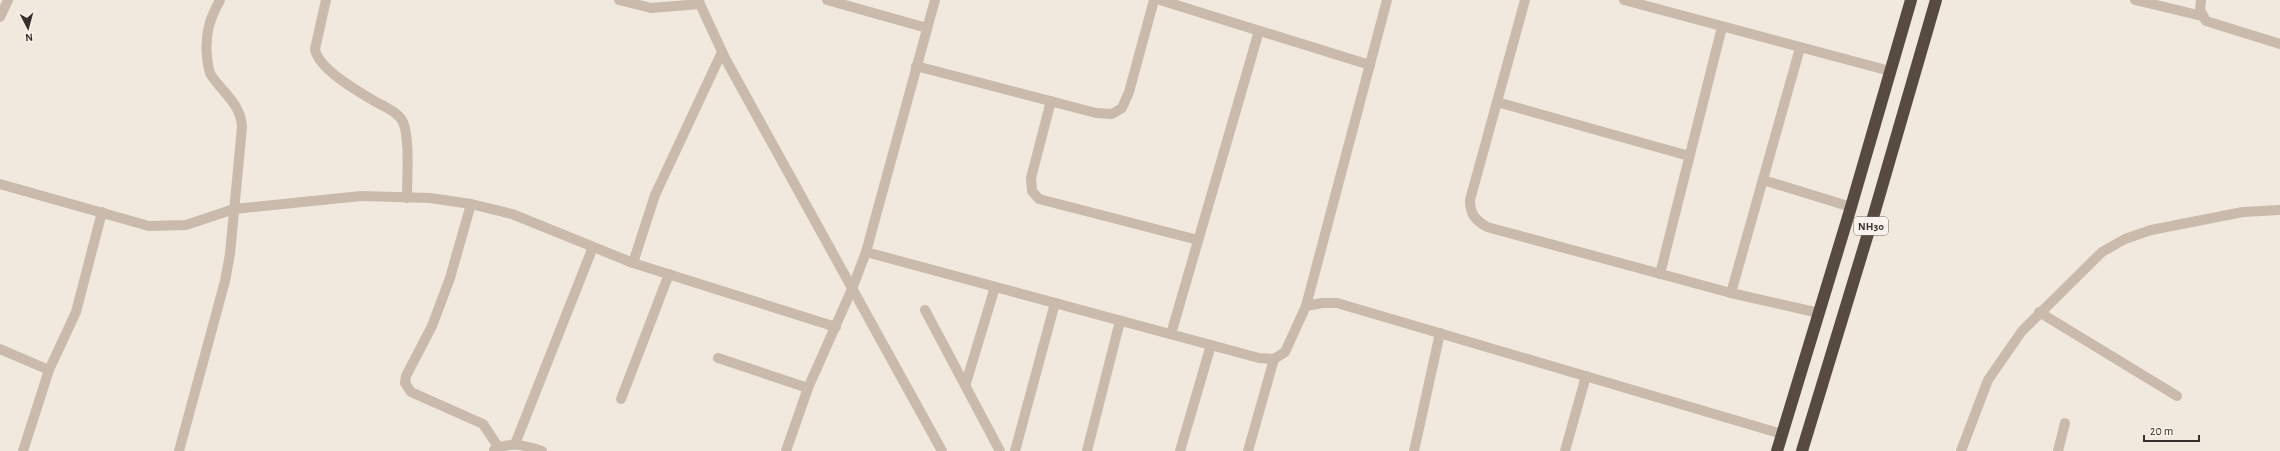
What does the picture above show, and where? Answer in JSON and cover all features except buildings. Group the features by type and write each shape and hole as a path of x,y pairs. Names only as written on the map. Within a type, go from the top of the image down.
{"highway":[{"name":"NH30","path":"1777,451 1851,207 1911,0"},
{"name":"NH30","path":"1802,451 1872,222 1936,0"}],"street":[{"path":"0,17 8,0"},
{"path":"179,451 225,281 242,127 242,116 236,104 210,74 206,37 209,23 220,0"},
{"path":"326,0 315,49 316,54 324,66 366,96 396,113 402,120 406,132 407,198"},
{"path":"619,0 652,8 699,2 722,52 942,451"},
{"path":"827,0 927,28"},
{"path":"786,451 808,388 836,327 866,252 935,0"},
{"path":"916,66 1096,113 1112,114 1122,108 1128,92 1154,0"},
{"path":"1160,0 1370,65"},
{"path":"866,252 1259,358 1274,359 1285,352 1306,306 1387,0"},
{"path":"1526,0 1470,200 1470,211 1479,223 1487,227 1731,293 1819,313"},
{"path":"1624,0 1890,71"},
{"path":"2135,0 2202,16 2206,20 2216,25 2280,44"},
{"path":"2201,0 2202,16"},
{"path":"1660,274 1722,27"},
{"path":"1171,334 1259,31"},
{"path":"1731,293 1800,48"},
{"path":"633,263 655,195 722,52"},
{"path":"1051,101 1031,178 1032,191 1039,199 1198,240"},
{"path":"1497,102 1690,156"},
{"path":"1763,180 1851,207"},
{"path":"0,184 149,226 163,227 186,225 234,209 361,196 407,198 471,204 512,214 633,263 836,327"},
{"path":"471,204 450,278 434,320 406,376 405,383 412,392 483,424 496,449 504,444 522,444 542,451"},
{"path":"1961,451 1988,380 2022,331 2039,312 2102,252 2126,239 2158,228 2243,212 2280,210"},
{"path":"23,451 48,370 76,312 102,212"},
{"path":"514,444 593,246"},
{"path":"621,399 669,274"},
{"path":"966,384 995,287"},
{"path":"1014,451 1055,303"},
{"path":"1306,306 1322,303 1337,303 1782,434"},
{"path":"925,310 966,384 1000,451"},
{"path":"2039,312 2176,396"},
{"path":"1086,451 1120,320"},
{"path":"1414,451 1440,333"},
{"path":"1180,451 1210,345"},
{"path":"0,349 48,370"},
{"path":"718,358 808,388"},
{"path":"1248,451 1274,359"},
{"path":"1565,451 1586,376"},
{"path":"2058,451 2065,423"}]}
